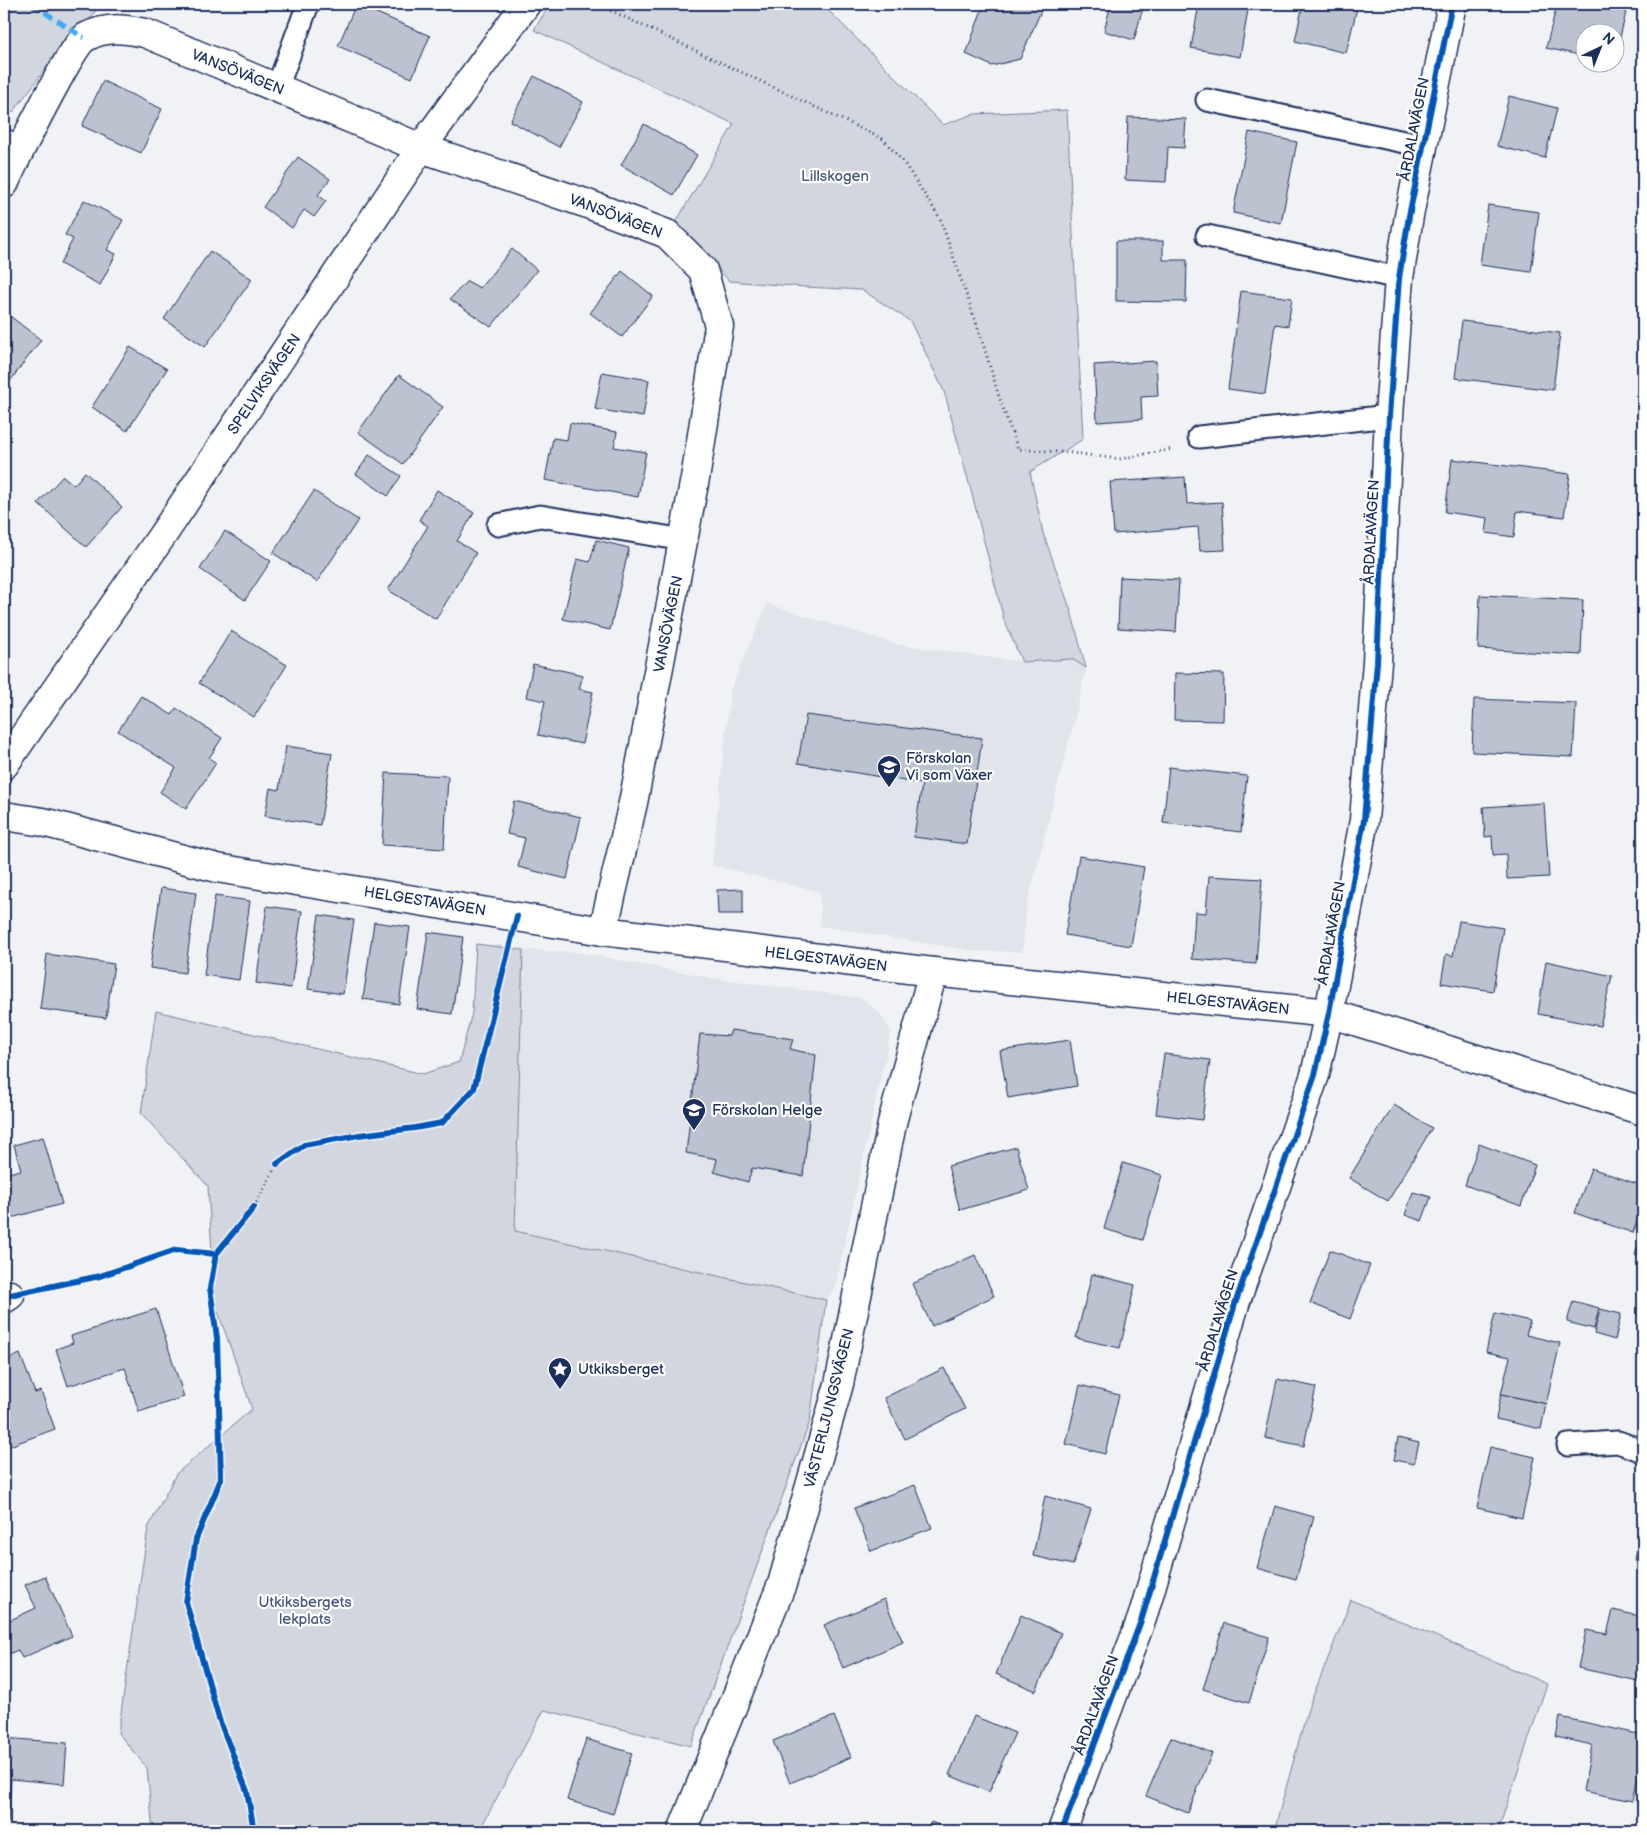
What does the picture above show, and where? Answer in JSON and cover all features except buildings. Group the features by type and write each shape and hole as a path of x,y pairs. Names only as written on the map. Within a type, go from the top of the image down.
{"street":[{"name":"SPELVIKSVÄGEN","path":"4,765 170,525 421,148 526,4"},
{"name":"ÅRDALAVÄGEN","path":"1062,1831 1142,1618 1235,1304 1316,1075 1364,820 1377,662 1389,416 1399,278 1452,4"},
{"name":"VANSÖVÄGEN","path":"4,184 11,148 84,38 104,30 122,28 145,34 421,148 585,203 667,234 703,270 720,326 684,540 633,803 603,930"},
{"name":"HELGESTAVÄGEN","path":"4,816 43,822 217,868 603,930 933,972 1329,1013 1643,1111"},
{"name":"VÄSTERLJUNGSVÄGEN","path":"682,1831 782,1584 839,1384 893,1119 933,972"}],"lane":[{"path":"278,88 308,4"},
{"path":"1207,100 1424,146"},
{"path":"1207,236 1399,278"},
{"path":"1199,437 1389,416"},
{"path":"498,525 540,516 684,540"},
{"path":"1568,1445 1618,1442 1643,1452"}],"path":[{"path":"597,4 883,140 904,163 940,218 1018,450 1072,452 1119,459 1172,449 1199,437"},
{"path":"248,1215 277,1164 284,1159"}],"shaded area":[{"name":"Förskolan Vi som Växer","path":"767,604 896,644 1022,662 1072,659 1086,668 1027,905 1022,952 973,951 820,926 820,892 712,865 730,691"},
{"name":"Förskolan Helge","path":"523,950 576,952 713,978 862,998 879,1012 891,1031 835,1287 826,1300 515,1231"}],"green space":[{"path":"4,4 100,4 89,21 59,51 13,112 4,116"},
{"name":"Lillskogen","path":"550,4 742,4 750,7 828,10 943,125 974,114 1067,110 1083,439 1030,472 1043,533 1071,611 1086,668 1072,659 1022,662 1004,620 944,391 910,321 862,290 729,281 676,222 734,124 534,30"},
{"name":"Utkiksbergets lekplats","path":"476,944 523,950 515,1231 826,1300 810,1421 691,1746 544,1710 479,1831 153,1831 147,1768 118,1733 148,1528 176,1474 252,1409 215,1303 208,1186 141,1113 156,1011 423,1074 459,1062 472,1013"},
{"path":"1351,1600 1547,1684 1498,1831 1274,1831 1308,1709"}],"marked path":[{"path":"32,4 84,38"}],"cycle path":[{"path":"1062,1831 1142,1618 1235,1304 1315,1075 1329,1013 1364,820 1377,662 1389,416 1399,278 1409,216 1452,4"},
{"path":"277,1164 304,1145 442,1123 474,1089 517,916"},
{"path":"254,1207 216,1254 210,1288 217,1338 221,1479 196,1539 186,1602 219,1719 247,1791 254,1831"},
{"path":"10,1295 100,1276 176,1250 216,1254"}],"place":[{"name":"Förskolan Vi som Växer","path":"889,788"},
{"name":"Förskolan Helge","path":"694,1131"},
{"name":"Utkiksberget","path":"560,1390"}]}
